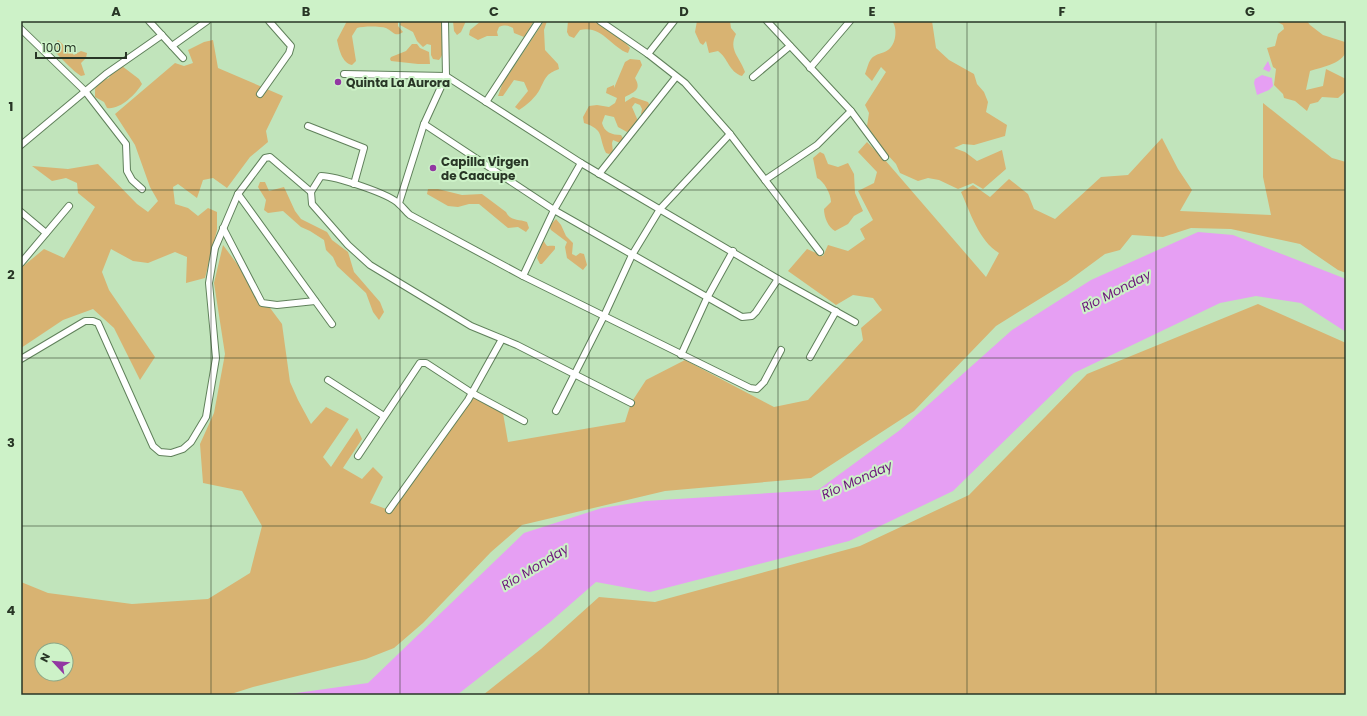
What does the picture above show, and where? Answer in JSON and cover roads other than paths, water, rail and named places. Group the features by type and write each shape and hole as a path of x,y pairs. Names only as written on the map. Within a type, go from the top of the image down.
{"street":[{"path":"149,21 183,58"},
{"path":"172,46 207,21"},
{"path":"260,94 289,53 291,46 269,21"},
{"path":"399,203 424,124 446,76 445,21"},
{"path":"486,102 539,21"},
{"path":"600,21 648,54 685,83 730,134 820,252"},
{"path":"648,54 674,21"},
{"path":"767,21 850,111 886,157"},
{"path":"810,68 850,21"},
{"path":"21,29 85,91 126,144 127,171 132,180 142,189"},
{"path":"21,145 85,91 162,35"},
{"path":"753,77 790,46"},
{"path":"344,74 446,76 599,174 733,251 778,279 855,322"},
{"path":"599,174 676,77"},
{"path":"765,180 817,145 850,111"},
{"path":"424,124 554,210 742,317 752,316 756,312 778,279"},
{"path":"308,126 364,148 354,184"},
{"path":"556,411 604,316 632,255 660,209 730,134"},
{"path":"21,358 85,321 93,321 98,323 153,446 160,452 171,453 183,449 191,442 206,416 216,358 209,283 215,248 238,194 265,158 270,157 311,192"},
{"path":"522,276 554,210 581,163"},
{"path":"631,403 517,345 471,326 370,265 348,245 312,204 311,192 321,176 329,176 354,184 399,203 410,215 522,276 750,388 757,389 764,382 781,350"},
{"path":"238,194 332,324"},
{"path":"21,263 69,206"},
{"path":"21,212 46,233"},
{"path":"223,228 262,303 277,305 315,301"},
{"path":"681,355 707,298 733,251"},
{"path":"810,357 836,311"},
{"path":"389,510 472,393 502,339"},
{"path":"358,456 420,363 426,363 472,393 524,421"},
{"path":"328,380 384,416"}],"water":[{"path":"1268,61 1271,69 1269,72 1263,69"},
{"path":"1262,75 1272,78 1273,86 1269,90 1257,95 1254,83 1255,79"},
{"name":"Río Monday","path":"1198,232 1233,235 1346,279 1346,332 1301,303 1256,296 1220,303 1074,373 953,491 849,541 650,592 596,582 549,623 457,695 282,695 368,683 524,533 602,508 646,501 818,490 900,430 1012,330 1091,280"}],"place":[{"name":"Quinta La Aurora","path":"338,82"},
{"name":"Capilla Virgen de Caacupe","path":"433,168"}]}
